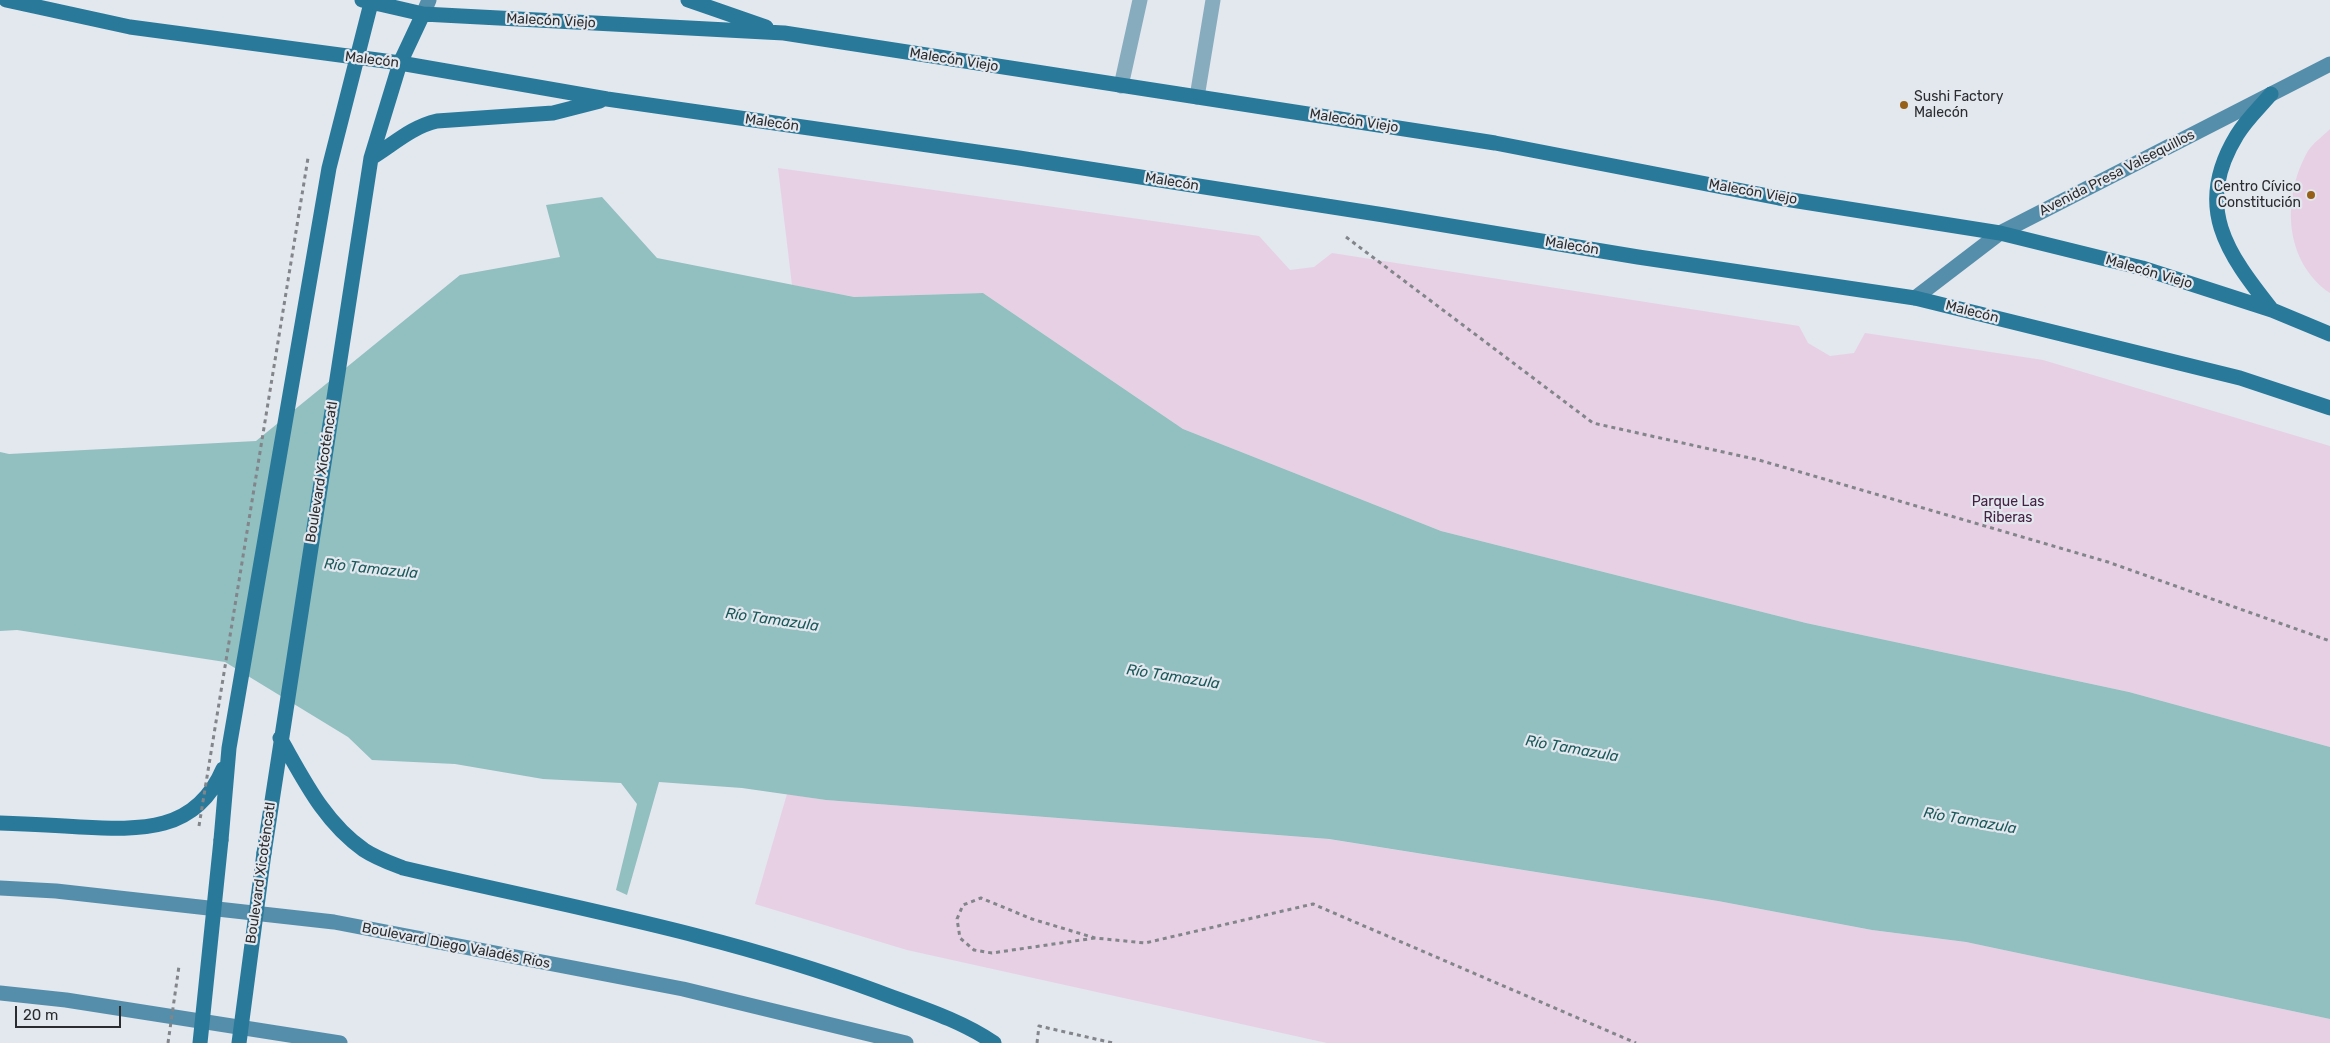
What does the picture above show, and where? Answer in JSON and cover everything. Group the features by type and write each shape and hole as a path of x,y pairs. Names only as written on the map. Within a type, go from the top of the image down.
{"main road":[{"name":"Malecón","path":"6,0 130,27 400,63 607,99 1019,158 1356,210 1638,257 1915,298 2240,378 2330,408"},
{"path":"688,0 784,33"},
{"path":"200,1043 229,748 329,168 368,1"},
{"name":"Malecón Viejo","path":"368,1 426,7 784,33 1495,143 1779,198 2000,233 2142,268 2272,310 2330,334"},
{"name":"Boulevard Xicoténcatl","path":"239,1043 280,738 368,178 372,158 400,63 426,7"},
{"name":"Avenida Presa Valsequillos","path":"1915,298 2000,233 2330,64"},
{"path":"2271,94 2238,133 2229,149 2219,183 2217,203 2220,230 2227,247 2240,270 2272,310"},
{"path":"372,158 415,128 425,124 437,121 553,112 607,99"},
{"path":"280,738 319,806 353,841 383,860 410,869 626,919 785,960 845,980 948,1019 994,1043"},
{"path":"0,823 122,829 159,825 176,819 207,798 217,784 229,748"},
{"name":"Boulevard Diego Valadés Ríos","path":"0,888 56,890 334,922 683,989 906,1043"},
{"path":"0,993 66,1000 340,1043"}],"lane":[{"path":"1121,86 1140,0"},
{"path":"1197,97 1213,0"}],"path":[{"path":"199,828 308,158"},
{"path":"1339,232 1593,423 1759,460 2108,562 2330,641"},
{"path":"1095,938 992,953 974,950 960,938 957,919 963,905 981,898 1032,919 1095,938 1145,944 1313,904 1636,1043"},
{"path":"168,1043 180,965"},
{"path":"1037,1043 1039,1026 1113,1043"}],"green space":[{"name":"Centro Cívico Constitución","path":"2330,129 2330,293 2314,280 2303,264 2296,246 2292,227 2291,207 2294,188 2308,151"},
{"name":"Parque Las Riberas","path":"778,168 1259,236 1290,270 1314,267 1332,253 1799,326 1808,343 1830,356 1854,353 1865,333 2043,360 2330,446 2330,747 2129,692 1806,623 1441,531 1183,429 983,293 854,297 792,285"},
{"path":"787,794 826,800 1328,839 1718,901 1872,930 1966,942 2330,1019 2330,1043 1327,1043 907,950 755,904"}],"water":[{"name":"Río Tamazula","path":"602,197 657,258 854,297 983,293 1183,429 1441,531 1806,623 2129,692 2330,747 2330,1019 1966,942 1872,930 1718,901 1329,839 826,800 742,788 659,782 627,895 616,890 637,804 621,783 543,779 455,764 372,760 348,737 225,662 17,630 0,631 0,452 9,454 256,441 460,275 560,257 546,205"}],"place":[{"name":"Sushi Factory Malecón","path":"1904,105"},
{"name":"Centro Cívico Constitución","path":"2311,195"}]}
